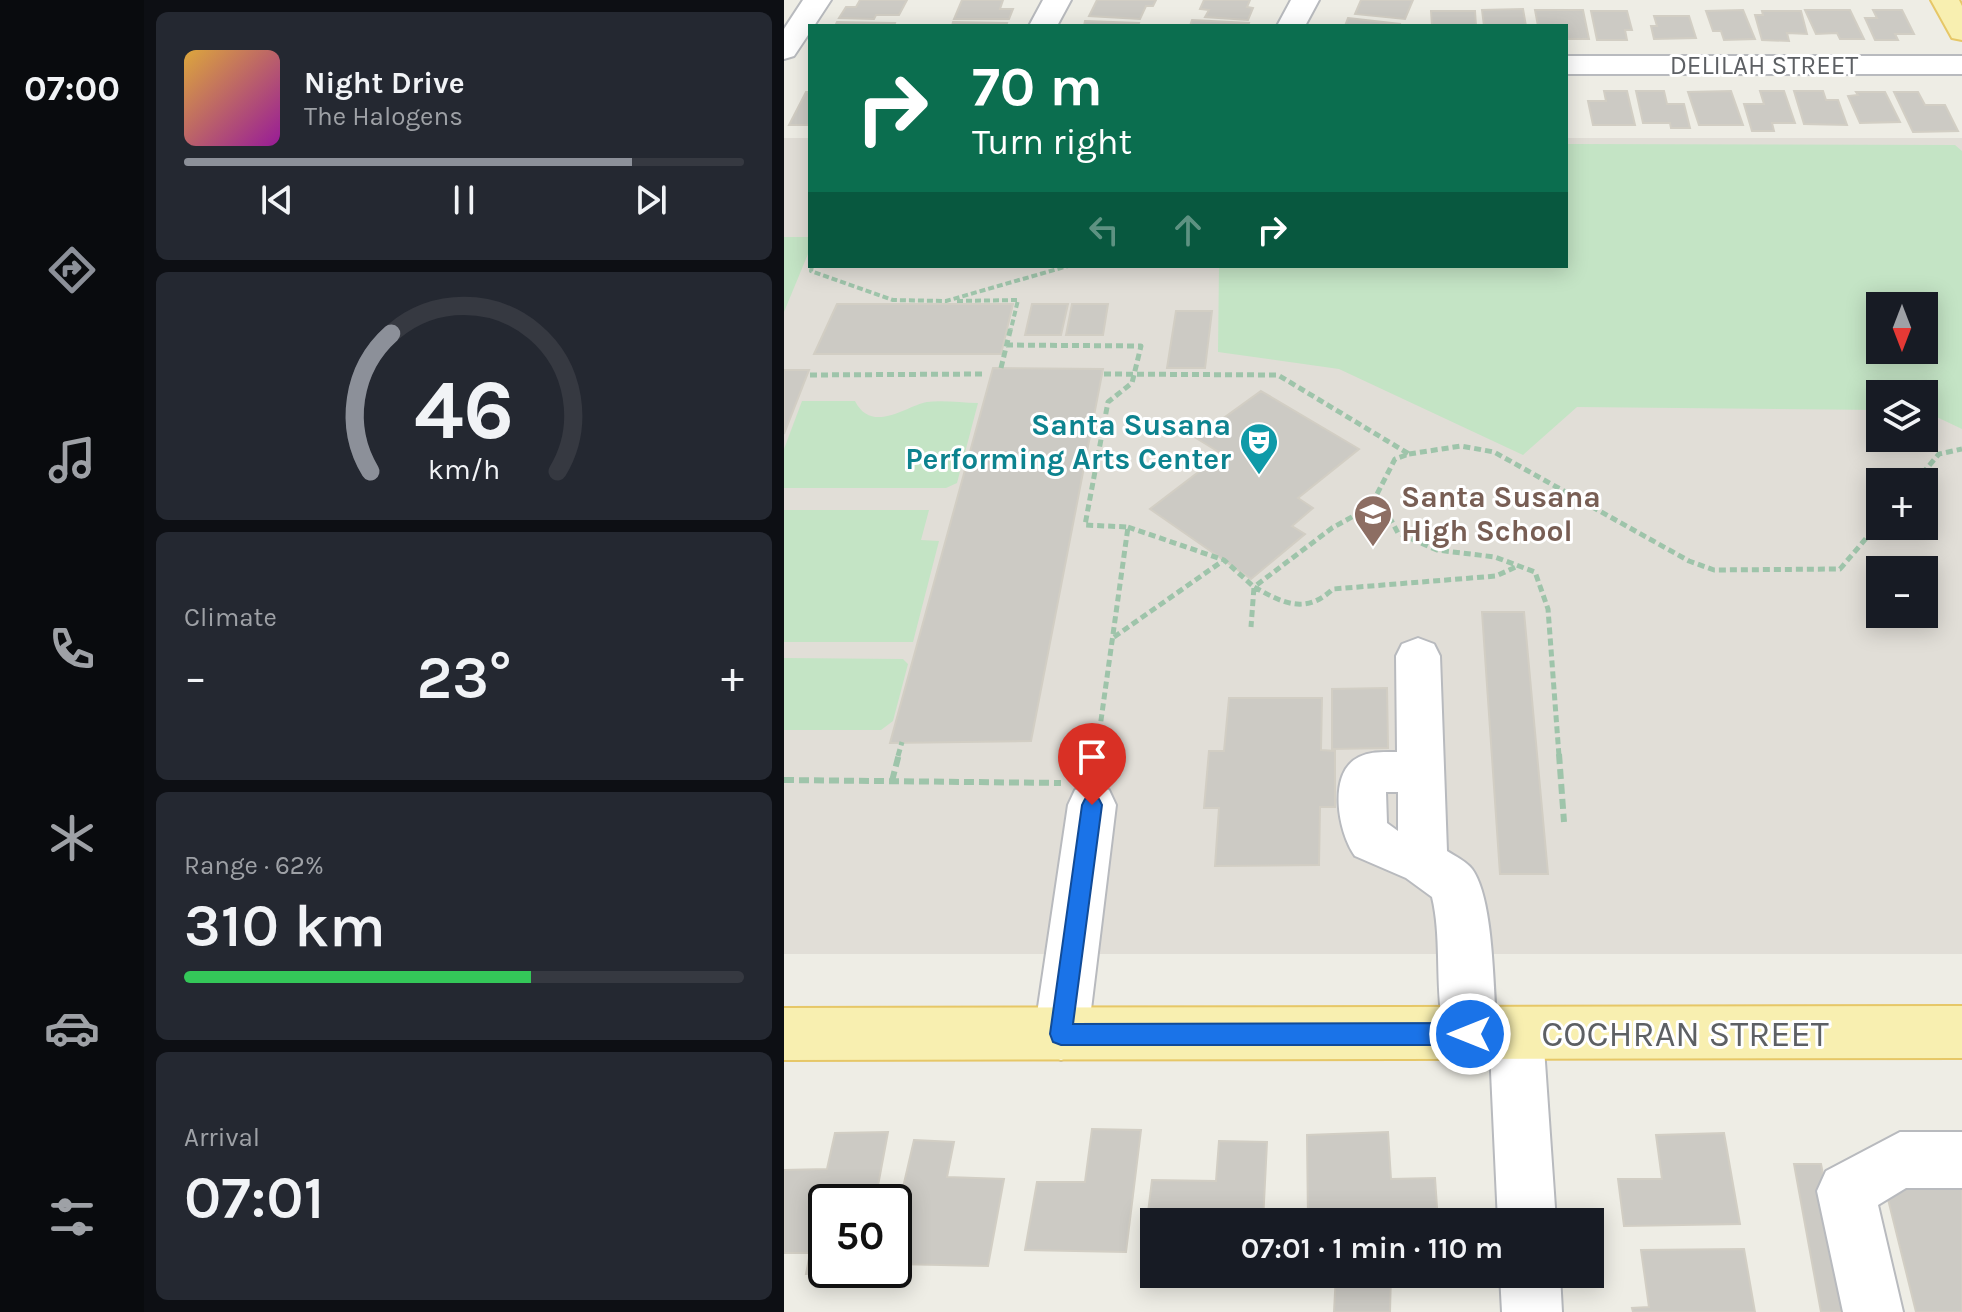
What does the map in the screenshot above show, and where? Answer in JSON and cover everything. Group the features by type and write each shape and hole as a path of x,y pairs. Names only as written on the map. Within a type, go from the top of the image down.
{"main road":[{"path":"1945,0 1962,32"},
{"name":"COCHRAN STREET","path":"784,1034 1962,1032"}],"street":[{"path":"784,50 817,0"},
{"path":"1044,24 1057,0"},
{"path":"1292,24 1305,0"},
{"path":"784,65 808,64"},
{"name":"DELILAH STREET","path":"1568,65 1962,65"},
{"path":"1418,656 1421,772 1372,772 1364,780 1364,834 1372,843 1423,862 1454,884 1463,931 1493,1034 1524,1208"},
{"path":"1061,1034 1080,896 1087,790"},
{"path":"1873,1312 1846,1191 1900,1160 1962,1160"},
{"path":"1531,1288 1532,1312"}],"path":[{"path":"812,268 811,271 893,300 1018,300 1001,368"},
{"path":"946,301 1061,268"},
{"path":"1006,345 1141,346 1132,383 1108,402 1085,525 1128,527 1224,560 1254,587 1285,604 1319,602 1333,589 1496,576 1519,566"},
{"path":"810,375 985,374"},
{"path":"1104,374 1278,375 1409,454"},
{"path":"1564,822 1548,609 1535,572 1495,557 1437,550 1398,533 1377,494 1395,459 1461,446 1494,452 1689,561 1714,570 1840,569 1866,538"},
{"path":"1927,468 1939,454 1962,449"},
{"path":"1251,627 1254,587 1332,528 1381,501"},
{"path":"784,780 892,781 1087,790 1128,527"},
{"path":"1113,638 1224,560"},
{"path":"892,781 902,742"}],"shaded area":[{"name":"Santa Susana High School","path":"784,138 808,138 808,268 1568,268 1568,138 1962,138 1962,954 784,954"}],"green space":[{"path":"1568,144 1955,145 1962,151 1962,429 1938,418 1938,380 1866,380 1866,410 1577,407 1523,455 1339,369 1218,352 1219,268 1568,268"},
{"path":"784,237 808,237 808,254 784,312"},
{"path":"802,401 855,401 862,411 880,417 927,402 978,403 957,483 946,488 784,488 784,449"},
{"path":"784,510 929,510 921,540 939,541 913,642 784,642"},
{"path":"784,658 903,659 908,664 893,721 881,730 784,730"}],"building":[{"path":"860,0 907,0 899,15 876,15 874,19 839,18 846,7 856,7"},
{"path":"962,0 1003,0 1000,9 1013,9 1009,19 954,19"},
{"path":"1097,0 1156,0 1153,6 1146,6 1140,19 1089,16"},
{"path":"1204,0 1250,0 1247,7 1253,8 1248,20 1205,17 1209,10 1200,9"},
{"path":"1361,0 1413,0 1405,19 1355,14"},
{"path":"1523,9 1526,24 1484,24 1482,10"},
{"path":"1535,10 1583,10 1589,39 1568,39 1568,24 1538,24"},
{"path":"1743,10 1755,39 1724,40 1721,31 1713,31 1706,11"},
{"path":"1805,10 1850,10 1864,39 1840,39 1837,33 1816,34"},
{"path":"1873,10 1902,10 1914,34 1895,34 1898,40 1875,40 1865,18 1877,18"},
{"path":"1431,11 1475,11 1476,24 1432,24"},
{"path":"1591,11 1627,11 1632,30 1625,30 1627,40 1597,40"},
{"path":"1762,11 1801,11 1807,34 1787,33 1789,41 1762,40 1755,15 1763,15"},
{"path":"1654,16 1689,16 1696,38 1654,39 1651,26 1657,26"},
{"path":"1348,18 1401,24 1346,24"},
{"path":"1192,20 1249,23 1249,24 1191,24"},
{"path":"1085,21 1139,23 1139,24 1084,24"},
{"path":"837,22 895,23 895,24"},
{"path":"953,22 1007,23 1007,24"},
{"path":"1604,91 1627,91 1635,125 1593,125 1588,101 1606,101"},
{"path":"1636,91 1664,91 1667,104 1684,104 1690,128 1671,128 1670,123 1643,123"},
{"path":"1731,91 1743,125 1699,125 1688,92"},
{"path":"1760,91 1784,91 1795,123 1772,123 1774,131 1752,131 1744,104 1764,104"},
{"path":"1794,91 1823,91 1826,100 1838,100 1847,125 1804,124"},
{"path":"806,92 808,92 808,125 789,125"},
{"path":"1856,92 1885,92 1900,122 1860,123 1848,96 1858,95"},
{"path":"1894,92 1918,92 1925,105 1945,105 1958,131 1913,132"},
{"path":"837,304 1013,304 1001,354 814,354"},
{"path":"1032,304 1068,304 1061,335 1025,335"},
{"path":"1072,304 1108,304 1103,335 1066,335"},
{"path":"1176,311 1212,311 1205,368 1167,368"},
{"path":"993,368 1103,369 1031,741 890,743"},
{"path":"784,370 809,370 784,434"},
{"name":"Santa Susana Performing Arts Center","path":"1261,391 1359,449 1298,498 1313,508 1292,526 1305,534 1251,579 1150,509 1222,454 1196,438"},
{"path":"1482,612 1524,612 1548,874 1500,874"},
{"path":"1387,688 1388,748 1332,749 1332,689"},
{"path":"1229,698 1322,698 1321,750 1335,751 1335,807 1320,807 1319,865 1215,866 1219,808 1204,808 1209,751 1224,751"},
{"path":"1092,1129 1141,1130 1126,1252 1025,1250 1037,1182 1085,1182"},
{"path":"888,1132 878,1184 808,1184 808,1253 784,1253 784,1170 827,1169 835,1133"},
{"path":"1388,1132 1391,1179 1435,1178 1437,1208 1308,1208 1307,1135"},
{"path":"1724,1133 1740,1224 1624,1226 1618,1179 1662,1179 1656,1135"},
{"path":"914,1140 954,1142 947,1177 1004,1179 988,1266 912,1264 912,1184 904,1184"},
{"path":"1219,1141 1267,1142 1264,1208 1149,1208 1152,1180 1216,1181"},
{"path":"1794,1164 1821,1164 1850,1312 1821,1312"},
{"path":"1962,1178 1962,1312 1916,1312 1883,1179"},
{"path":"1744,1249 1755,1312 1633,1312 1632,1308 1649,1307 1641,1250"},
{"path":"1335,1288 1391,1288 1390,1312 1334,1312"}],"place":[{"name":"Santa Susana Performing Arts Center","path":"1259,476"},
{"name":"Santa Susana High School","path":"1373,548"}],"route":[{"path":"1092,805 1061,1034 1470,1034"}]}
